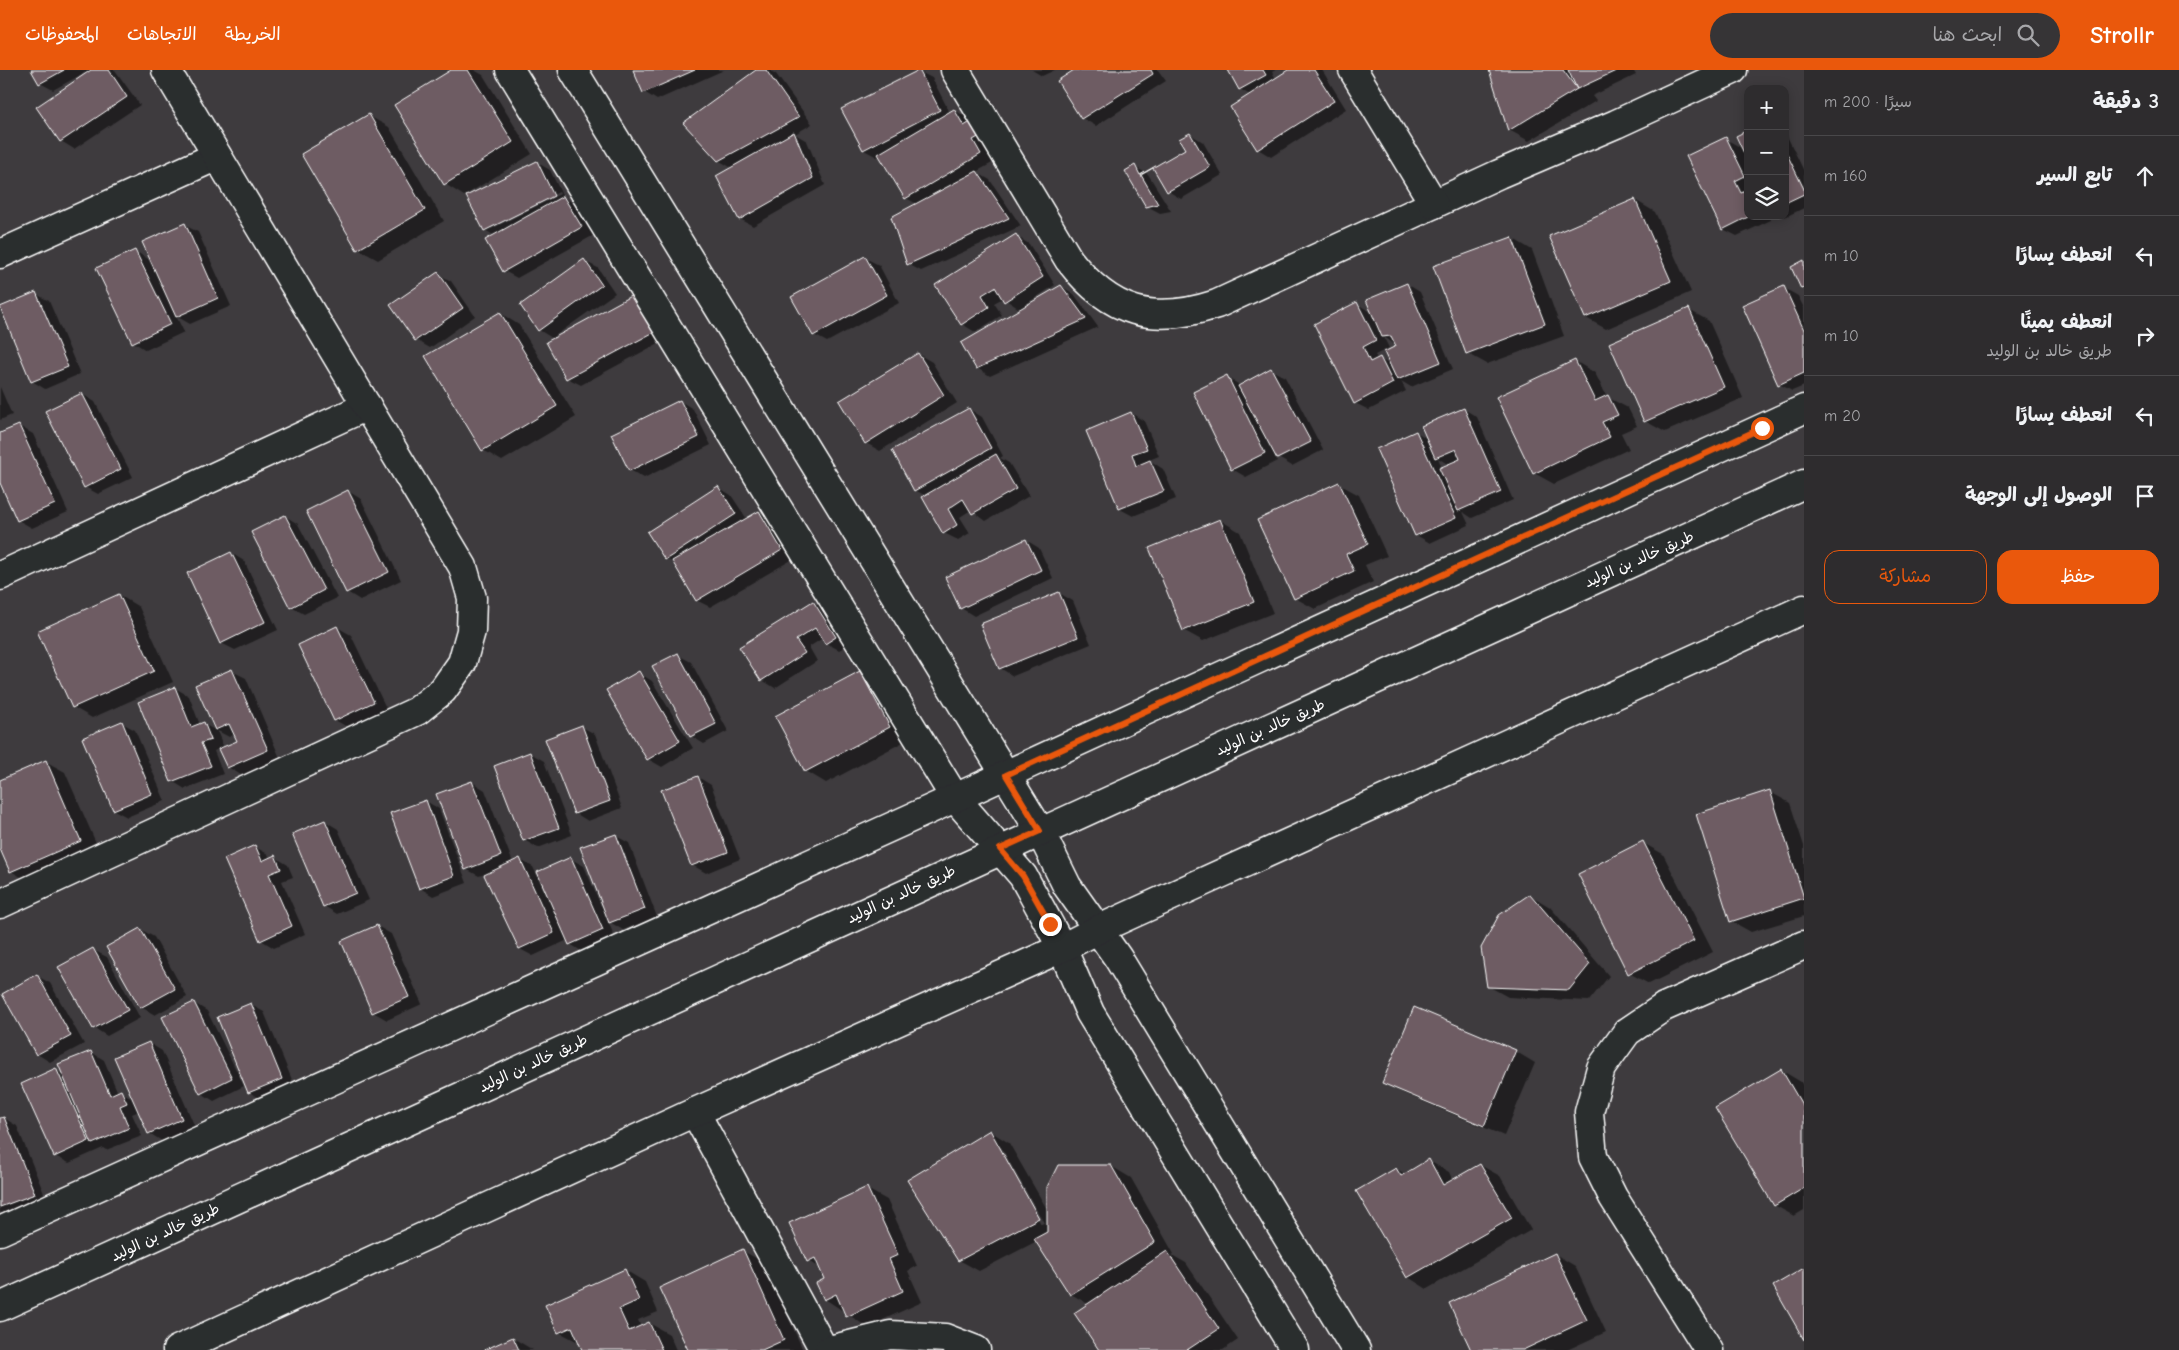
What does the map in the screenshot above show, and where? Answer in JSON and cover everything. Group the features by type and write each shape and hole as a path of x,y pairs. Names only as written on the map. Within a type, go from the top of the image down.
{"street":[{"path":"0,904 417,711 443,690 462,663 471,631 472,598 463,567 166,70"},
{"path":"510,70 955,798 1023,876 1062,948 1090,1013 1294,1350"},
{"path":"573,70 1040,831 1067,886 1099,929 1356,1350"},
{"path":"955,70 1069,260 1086,283 1109,300 1134,311 1162,315 1190,313 1217,304 1733,70"},
{"path":"1353,70 1434,204"},
{"path":"0,254 217,156"},
{"path":"0,576 367,406"},
{"path":"0,1231 1006,775 1804,409"},
{"name":"طريق خالد بن الوليد","path":"0,1307 1000,849 1804,484"},
{"path":"177,1350 695,1112 1062,948 1099,929 1804,609"},
{"path":"1709,1350 1613,1197 1594,1156 1589,1112 1601,1068 1627,1032 1664,1007 1804,945"},
{"path":"695,1112 824,1350"},
{"path":"829,1350 890,1334 945,1338 976,1350"}],"building":[{"path":"31,70 64,70 39,84"},
{"path":"91,70 109,70 127,97 60,142 36,107"},
{"path":"451,70 468,70 513,142 444,185 394,105"},
{"path":"633,70 695,70 643,93"},
{"path":"756,70 766,70 799,117 718,161 683,123"},
{"path":"919,70 940,110 863,150 841,109"},
{"path":"1074,70 1151,70 1153,74 1081,119 1057,81"},
{"path":"1228,70 1263,70 1266,75 1239,90"},
{"path":"1288,70 1314,70 1334,101 1257,150 1230,107"},
{"path":"1489,70 1563,70 1577,89 1508,131"},
{"path":"1568,70 1618,70 1577,89"},
{"path":"954,109 964,126 972,121 980,136 973,140 981,154 905,199 878,154"},
{"path":"369,114 425,210 357,250 301,154"},
{"path":"794,132 813,178 739,220 716,176"},
{"path":"1744,132 1744,153 1736,136"},
{"path":"1190,133 1210,167 1167,192 1153,168 1141,175 1158,204 1146,207 1125,171 1135,165 1140,175 1185,149 1179,139"},
{"path":"1726,137 1744,174 1744,176 1735,181 1741,193 1744,192 1744,219 1722,230 1686,156"},
{"path":"1789,158 1804,189 1804,194 1789,201"},
{"path":"537,161 554,196 484,231 466,196"},
{"path":"977,171 1009,218 907,265 891,217"},
{"path":"563,196 582,227 503,272 485,240"},
{"path":"1635,199 1671,281 1585,318 1549,236"},
{"path":"185,223 218,298 176,317 142,242"},
{"path":"1016,234 1043,277 1004,302 995,287 982,295 989,307 961,325 935,285"},
{"path":"1512,237 1545,324 1466,354 1433,266"},
{"path":"135,250 171,324 132,343 96,268"},
{"path":"865,256 887,295 813,336 791,297"},
{"path":"584,259 602,285 538,331 520,305"},
{"path":"1804,260 1804,288 1801,289 1791,267"},
{"path":"438,272 463,308 415,341 390,305"},
{"path":"1407,283 1441,362 1397,380 1384,352 1396,346 1391,336 1382,337 1366,300"},
{"path":"1061,285 1086,319 976,369 961,343"},
{"path":"1784,286 1804,330 1804,373 1778,385 1742,305"},
{"path":"36,292 68,367 31,382 0,307"},
{"path":"638,292 658,330 566,379 546,342"},
{"path":"1357,302 1376,340 1363,347 1370,362 1380,357 1393,383 1354,404 1314,324"},
{"path":"1689,308 1724,387 1644,422 1609,343"},
{"path":"500,312 557,406 482,451 425,356"},
{"path":"918,353 944,395 865,444 839,401"},
{"path":"1575,360 1595,401 1608,395 1618,415 1602,422 1610,437 1533,474 1496,397"},
{"path":"1271,368 1311,442 1277,459 1238,386"},
{"path":"1227,375 1265,453 1231,470 1193,392"},
{"path":"82,393 121,469 84,488 45,411"},
{"path":"680,400 699,437 629,471 611,434"},
{"path":"969,408 991,448 914,491 892,450"},
{"path":"1464,408 1501,492 1458,511 1439,468 1460,459 1456,449 1435,458 1421,426"},
{"path":"1131,412 1147,449 1132,454 1136,466 1150,460 1164,491 1119,509 1086,431"},
{"path":"19,425 55,504 17,521 0,483 0,433"},
{"path":"1416,431 1456,518 1415,536 1376,449"},
{"path":"996,454 1016,489 972,514 963,499 948,509 957,525 943,534 922,497"},
{"path":"1339,482 1368,544 1346,554 1354,571 1294,599 1257,520"},
{"path":"718,486 736,514 665,560 647,532"},
{"path":"348,490 389,572 346,593 306,511"},
{"path":"759,511 782,550 696,601 672,561"},
{"path":"285,515 324,590 290,608 251,532"},
{"path":"1220,519 1254,602 1183,631 1149,548"},
{"path":"1026,539 1041,570 960,609 945,577"},
{"path":"231,552 265,622 220,644 187,573"},
{"path":"1059,592 1078,637 999,669 980,624"},
{"path":"119,594 154,671 72,708 37,631"},
{"path":"813,601 836,637 825,644 815,628 796,640 805,653 761,681 739,647"},
{"path":"337,626 374,702 334,721 298,645"},
{"path":"678,653 716,724 690,737 652,666"},
{"path":"232,669 268,750 227,768 218,749 237,741 229,724 215,730 195,685"},
{"path":"639,671 680,741 647,760 606,690"},
{"path":"860,671 890,727 805,772 775,716"},
{"path":"175,687 191,727 204,722 211,740 201,743 211,766 171,782 138,702"},
{"path":"122,721 152,794 113,810 82,738"},
{"path":"582,725 610,801 574,814 545,739"},
{"path":"530,752 559,828 523,841 494,766"},
{"path":"46,760 81,841 10,872 0,849 0,780"},
{"path":"698,776 728,852 691,866 661,790"},
{"path":"472,781 501,856 465,870 436,794"},
{"path":"1770,790 1804,898 1730,922 1696,814"},
{"path":"426,800 454,876 419,889 390,813"},
{"path":"325,820 356,893 323,907 292,834"},
{"path":"616,834 645,909 609,923 580,847"},
{"path":"1643,841 1694,941 1628,974 1578,874"},
{"path":"255,845 262,861 275,855 281,869 269,874 292,926 260,941 224,859"},
{"path":"571,857 603,930 569,945 537,872"},
{"path":"520,858 554,933 519,949 484,875"},
{"path":"1530,894 1590,964 1569,990 1487,987 1481,948 1499,915"},
{"path":"377,925 409,997 372,1013 341,941"},
{"path":"140,928 175,989 140,1008 106,947"},
{"path":"93,948 128,1010 93,1029 58,967"},
{"path":"37,974 71,1036 36,1055 2,994"},
{"path":"194,1002 232,1078 200,1094 162,1017"},
{"path":"251,1003 282,1079 248,1093 217,1017"},
{"path":"1414,1007 1516,1050 1484,1126 1382,1083"},
{"path":"149,1042 182,1119 148,1134 114,1057"},
{"path":"91,1051 110,1095 121,1090 127,1103 120,1106 129,1128 92,1144 58,1064"},
{"path":"56,1068 89,1141 54,1157 21,1084"},
{"path":"1781,1069 1804,1108 1804,1188 1774,1206 1715,1108"},
{"path":"4,1117 35,1194 0,1207 0,1118"},
{"path":"990,1130 1039,1218 958,1261 907,1180"},
{"path":"1429,1159 1443,1185 1480,1164 1512,1218 1407,1278 1356,1191 1396,1168 1401,1176"},
{"path":"1058,1165 1111,1165 1155,1242 1070,1295 1034,1239 1047,1232 1047,1187"},
{"path":"867,1187 898,1255 889,1259 903,1291 846,1317 836,1294 824,1300 816,1283 824,1279 815,1258 807,1262 789,1223"},
{"path":"743,1249 784,1340 762,1350 688,1350 659,1288"},
{"path":"1167,1251 1219,1329 1187,1350 1099,1350 1074,1313"},
{"path":"1555,1253 1587,1320 1523,1350 1471,1350 1449,1303"},
{"path":"1804,1268 1804,1340 1773,1286"},
{"path":"625,1269 639,1300 619,1309 629,1331 649,1322 662,1350 582,1350 572,1327 558,1333 545,1305"},
{"path":"513,1337 519,1350 484,1350"}],"route":[{"path":"1050,924 1023,876 1000,849 1040,831 1006,775 1762,428"}]}
